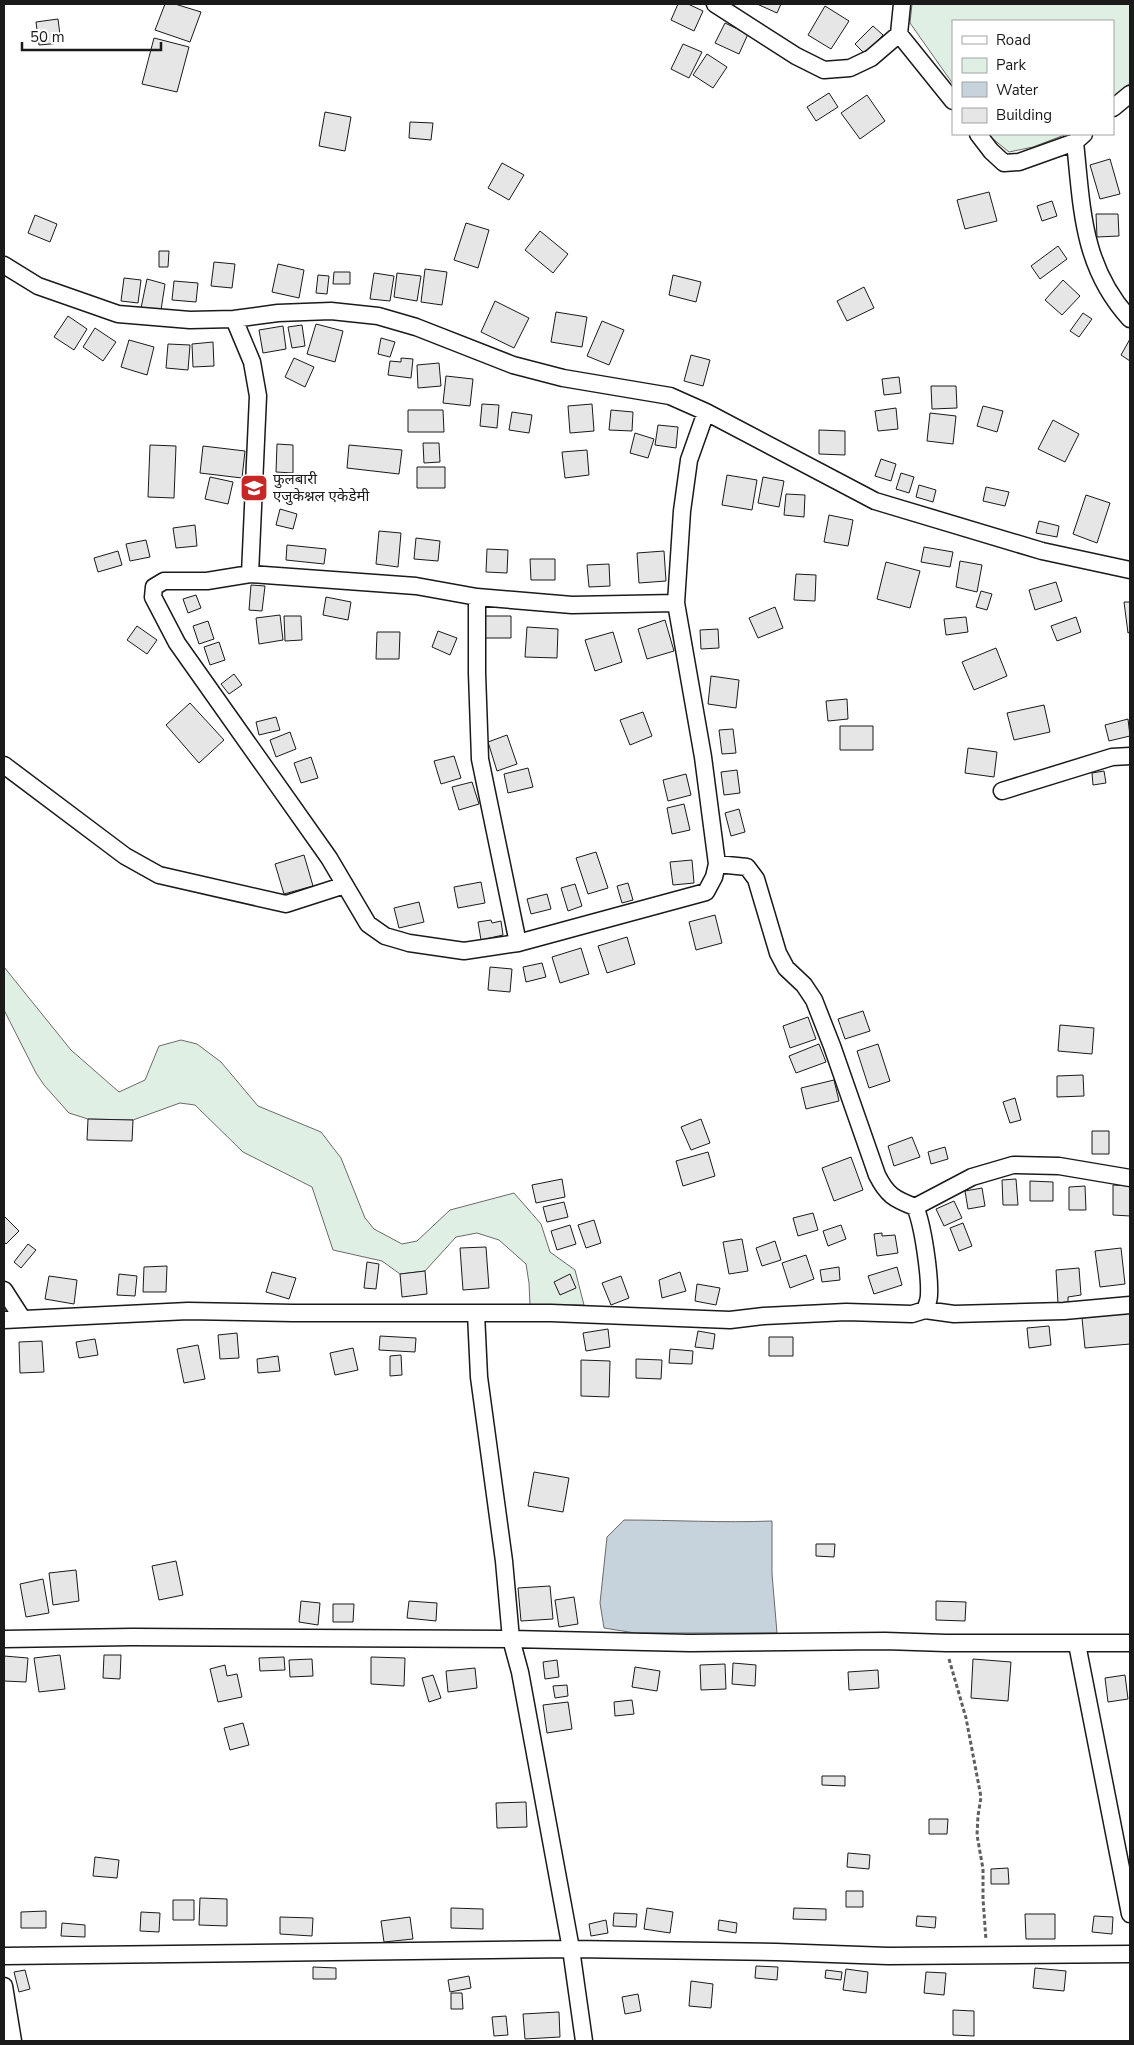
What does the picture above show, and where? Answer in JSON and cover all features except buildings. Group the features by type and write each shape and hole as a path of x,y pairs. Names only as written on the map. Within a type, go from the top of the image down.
{"street":[{"path":"715,4 796,56 824,70 850,68 871,58 898,34 902,4"},
{"path":"898,34 952,100"},
{"path":"1114,107 1130,94"},
{"path":"979,135 991,151 1004,163 1019,162 1080,138 1087,240 1103,282 1115,303 1130,319"},
{"path":"4,265 38,286 118,314 190,320 234,320 278,313 331,310 378,316 416,327 513,365 563,378 670,396 706,412 875,501 1042,551 1130,570"},
{"path":"234,320 252,362 258,396 250,574"},
{"path":"676,603 572,604 477,597 416,586 250,574 207,581 164,581 154,587 153,598 177,643 312,834 368,924 385,936 409,943 464,951 518,943 706,892 714,878 717,864 715,835 676,603 682,511 689,460 706,412"},
{"path":"477,597 480,759 518,943"},
{"path":"1002,790 1112,757 1130,756"},
{"path":"4,765 126,856 159,875 286,904 345,885"},
{"path":"717,864 747,867 756,879 778,953 786,968 804,985 814,1000 877,1175 884,1189 895,1198 915,1206 919,1216 923,1240 929,1295 925,1310"},
{"path":"915,1206 972,1177 1013,1165 1059,1166 1130,1178"},
{"path":"4,1290 22,1318"},
{"path":"4,1320 188,1311 310,1314 551,1313 730,1320 764,1316 846,1312 912,1314 925,1310 954,1314 1064,1311 1130,1305"},
{"path":"476,1313 479,1376 504,1561 511,1639 520,1672 571,1949 584,2041"},
{"path":"4,1639 132,1637 511,1639 690,1643 885,1641 1077,1644 1130,1642"},
{"path":"1077,1644 1130,1914"},
{"path":"4,1956 571,1949 776,1952 888,1956 1130,1954"},
{"path":"4,1986 13,2041"}],"path":[{"path":"946,1643 966,1718 981,1797 978,1835 983,1869 984,1924 989,1955"}],"green space":[{"path":"912,4 1130,4 1130,83 1114,97 1114,20 952,20 952,83 910,23"},
{"path":"988,135 1064,135 1033,147 1009,152"},
{"path":"4,967 71,1050 119,1092 145,1080 159,1046 181,1040 197,1044 221,1062 258,1106 321,1132 341,1158 365,1218 374,1229 402,1244 417,1241 450,1210 514,1193 541,1224 550,1252 575,1270 584,1305 530,1305 526,1264 499,1240 477,1233 456,1237 425,1271 400,1274 382,1261 333,1250 312,1187 243,1152 195,1105 180,1103 133,1120 88,1119 69,1113 36,1073 4,1010"}],"water":[{"path":"624,1520 772,1521 772,1574 777,1633 635,1633 604,1628 600,1603 607,1537"}],"place":[{"name":"फुलबारी एजुकेश्नल एकेडेमी","path":"254,488"}]}
